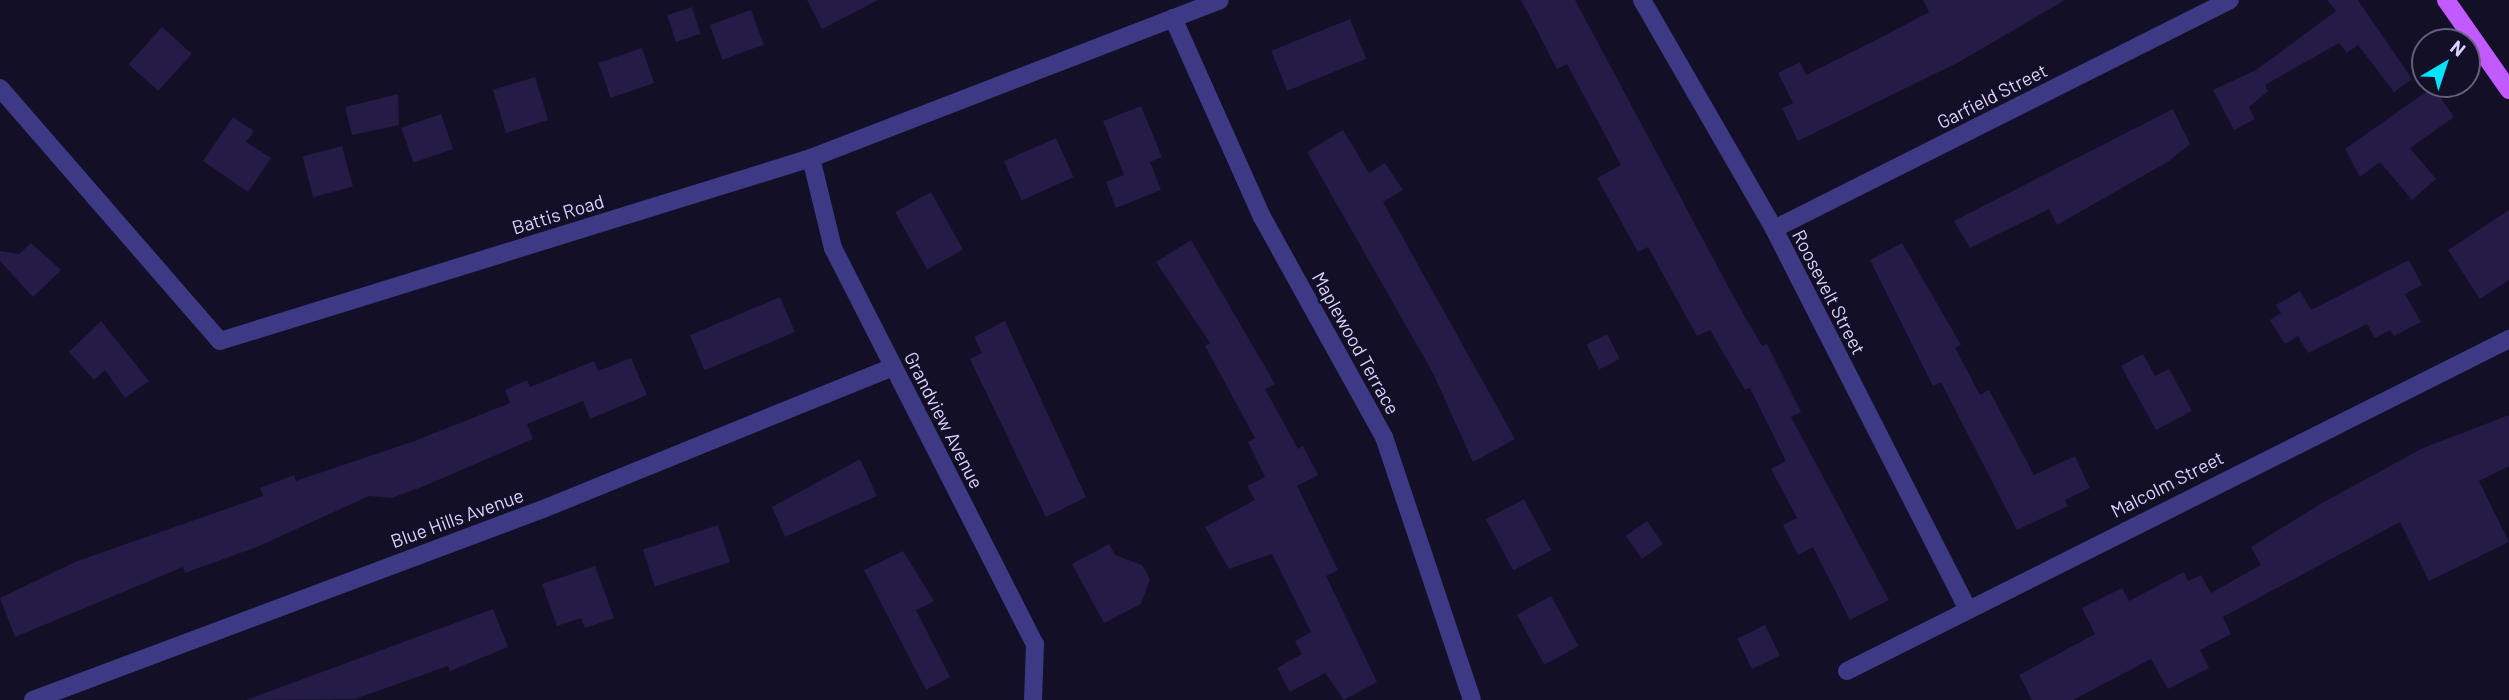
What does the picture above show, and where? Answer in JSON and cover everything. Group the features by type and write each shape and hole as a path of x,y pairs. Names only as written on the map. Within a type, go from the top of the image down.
{"main road":[{"path":"2446,0 2509,90"}],"street":[{"name":"Battis Road","path":"0,88 220,341 811,158 1220,0"},
{"name":"Roosevelt Street","path":"1642,0 1774,229 1968,608"},
{"name":"Garfield Street","path":"1774,229 2230,0"},
{"name":"Maplewood Terrace","path":"1173,18 1262,217 1384,437 1472,700"},
{"name":"Grandview Avenue","path":"811,158 833,248 1035,643 1033,700"},
{"name":"Malcolm Street","path":"1847,671 2509,339"},
{"name":"Blue Hills Avenue","path":"33,700 542,509 893,367"}],"building":[{"path":"807,0 878,0 822,29"},
{"path":"1521,0 1575,0 1737,303 1762,346 1767,344 1801,412 1791,417 1889,600 1850,620 1813,547 1798,555 1783,525 1797,518 1771,469 1786,461 1750,388 1745,390 1710,330 1697,336 1648,247 1638,252 1597,178 1621,165 1567,64 1557,69"},
{"path":"1923,0 2065,0 1959,62 1798,141 1782,108 1793,103 1778,73 1800,62 1806,75 1880,38 1929,12"},
{"path":"2327,0 2358,0 2411,80 2394,92 2358,45 2347,53 2339,43 2265,85 2268,91 2249,107 2255,119 2234,130 2213,90 2256,70 2336,11"},
{"path":"692,7 701,34 676,42 667,15"},
{"path":"751,10 764,45 722,60 710,25"},
{"path":"1350,19 1366,59 1287,91 1271,51"},
{"path":"162,27 192,54 158,91 129,64"},
{"path":"642,48 654,83 611,98 599,63"},
{"path":"535,77 548,120 506,133 493,90"},
{"path":"398,94 399,125 352,135 345,107"},
{"path":"2417,98 2441,98 2454,117 2410,148 2436,179 2412,200 2380,162 2360,177 2345,149"},
{"path":"1141,106 1162,157 1150,162 1161,190 1116,208 1106,182 1124,175 1103,121"},
{"path":"2173,109 2190,144 2169,161 2057,225 2049,209 1970,248 1954,221"},
{"path":"441,114 453,149 413,163 401,128"},
{"path":"233,117 254,131 246,142 271,158 248,192 203,161"},
{"path":"1343,130 1369,173 1385,163 1403,190 1383,202 1515,439 1473,462 1433,373 1307,152"},
{"path":"1056,138 1073,177 1021,200 1004,161"},
{"path":"342,146 353,187 313,197 302,157"},
{"path":"931,192 963,250 927,270 895,212"},
{"path":"2509,210 2509,280 2480,299 2448,250"},
{"path":"1191,240 1275,384 1265,389 1298,449 1303,446 1318,475 1297,486 1338,570 1326,576 1377,682 1344,700 1325,673 1290,692 1277,668 1302,654 1295,641 1311,632 1272,554 1229,569 1205,527 1255,500 1247,486 1265,477 1248,442 1255,438 1205,346 1210,343 1156,262"},
{"path":"31,243 61,270 33,297 0,261 0,251 19,254"},
{"path":"1902,243 1961,345 1955,348 1980,395 1989,390 2034,475 2075,456 2090,488 2065,500 2068,506 2017,530 1941,382 1933,386 1870,260"},
{"path":"2409,260 2422,285 2405,294 2421,322 2394,336 2390,330 2375,338 2367,324 2308,353 2298,336 2285,344 2270,320 2281,313 2276,305 2300,291 2311,310"},
{"path":"780,297 795,332 705,370 690,335"},
{"path":"101,321 149,381 125,398 105,370 94,380 69,352"},
{"path":"1005,321 1086,497 1046,517 970,359 982,353 974,337"},
{"path":"1607,334 1620,359 1599,369 1587,344"},
{"path":"2143,354 2155,376 2169,369 2192,411 2156,430 2121,366"},
{"path":"631,358 647,395 590,419 583,401 527,424 533,439 422,487 391,498 369,496 257,547 185,573 183,567 15,637 0,598 75,562 263,496 260,488 294,475 296,481 417,440 510,403 505,390 527,380 530,387 594,361 598,371"},
{"path":"2509,415 2509,466 2479,481 2509,542 2429,581 2400,522 2223,617 2231,634 2200,650 2209,668 2168,689 2151,659 2073,700 2032,700 2019,675 2095,634 2082,608 2122,588 2129,601 2184,572 2188,581 2201,575 2211,593 2261,565 2251,547 2322,503 2423,448"},
{"path":"860,459 877,496 785,537 772,507"},
{"path":"1524,499 1551,550 1513,570 1486,519"},
{"path":"1647,521 1663,544 1642,559 1626,536"},
{"path":"718,525 730,562 655,587 643,549"},
{"path":"1109,544 1115,555 1142,565 1150,579 1141,604 1104,623 1072,564"},
{"path":"903,551 934,601 916,610 950,677 926,690 864,570"},
{"path":"595,566 614,618 585,628 581,618 557,626 542,584"},
{"path":"1551,596 1579,646 1545,665 1517,615"},
{"path":"493,609 508,647 450,671 448,666 355,699 246,700"},
{"path":"1765,625 1780,656 1752,669 1737,639"}]}
